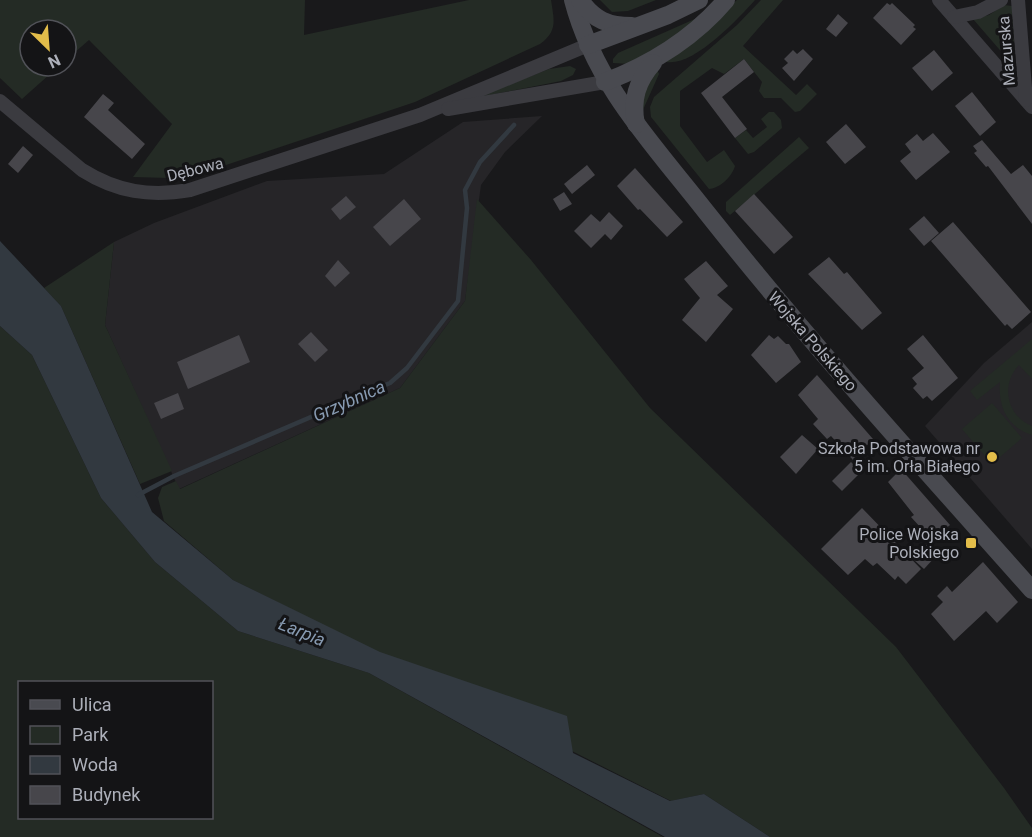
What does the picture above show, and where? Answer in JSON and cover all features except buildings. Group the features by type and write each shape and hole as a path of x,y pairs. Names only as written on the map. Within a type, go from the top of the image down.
{"street":[{"name":"Wojska Polskiego","path":"573,0 588,45 605,82 636,124 770,291 1032,590"},
{"path":"580,0 589,11 606,24 645,24"},
{"path":"588,45 645,24 699,0"},
{"path":"605,82 658,58 691,34 726,0"},
{"name":"Mazurska","path":"939,0 1029,103"},
{"name":"Mazurska","path":"954,17 978,12 1001,0"},
{"name":"Mazurska","path":"1018,0 1029,103"},
{"name":"Dębowa","path":"0,101 95,179 122,190 152,194 190,190 420,115 588,45"},
{"path":"636,124 634,106 637,87 658,58"},
{"name":"Dębowa","path":"420,115 605,82"}],"shaded area":[{"path":"542,116 505,152 481,185 465,301 400,388 179,489 105,325 114,242 154,223 267,181 384,174 463,122"},
{"name":"Szkoła Podstawowa nr 5 im. Orła Białego","path":"1032,322 1032,549 925,426 984,363"}],"green space":[{"path":"0,0 305,0 304,35 469,0 551,0 553,13 552,30 540,44 415,102 223,166 169,178 133,177 172,124 89,40 78,50 78,18 18,18 18,78 46,78 22,99 0,78"},
{"path":"600,0 656,0 628,11 612,12"},
{"path":"737,0 755,0 702,50 677,62 666,62"},
{"path":"761,0 783,0 743,46 796,95 807,84 817,94 800,111 795,112 781,98 764,98 759,91 762,82 744,59 724,74 712,68 680,91 680,126 707,162 724,150 735,166 725,181 709,189 651,117 650,107 654,97 737,25"},
{"path":"1004,5 1012,6 1015,60 1012,64 973,19 989,15"},
{"path":"697,18 688,32 630,64 613,63 618,53"},
{"path":"570,66 576,69 573,75 561,81 475,98 549,69"},
{"path":"657,69 659,74 642,112 644,83"},
{"path":"769,112 774,112 781,120 782,128 754,152 748,154 735,138 746,130 753,138 767,127 761,119"},
{"path":"799,137 809,148 730,215 726,211 726,202"},
{"path":"477,199 531,260 650,408 896,647 1004,788 1032,828 1032,837 770,837 704,794 671,801 233,580 164,521 158,498 162,487 176,481 180,489 400,388 465,301"},
{"path":"114,242 105,325 172,471 140,484 61,306 44,288"},
{"path":"0,326 32,355 101,498 155,562 238,631 369,673 663,837 0,837"},
{"path":"1032,339 1032,379 1019,365 1013,373 1008,390 1012,408 1023,421 1032,426 1032,435 1016,427 1006,415 1001,400 1000,382 977,400 970,391"},
{"path":"992,403 1022,438 992,464 962,429"}],"water":[{"name":"Łarpia","path":"0,241 61,306 152,512 233,580 380,652 567,716 573,753 670,801 704,794 770,837 665,837 369,673 238,631 155,562 101,498 32,355 0,326"}],"waterway":[{"name":"Grzybnica","path":"138,495 174,476 390,383 407,368 458,301 467,208 465,190 480,162 514,125"}],"place":[{"name":"Szkoła Podstawowa nr 5 im. Orła Białego","path":"992,457"},
{"name":"Police Wojska Polskiego","path":"971,543"}]}
